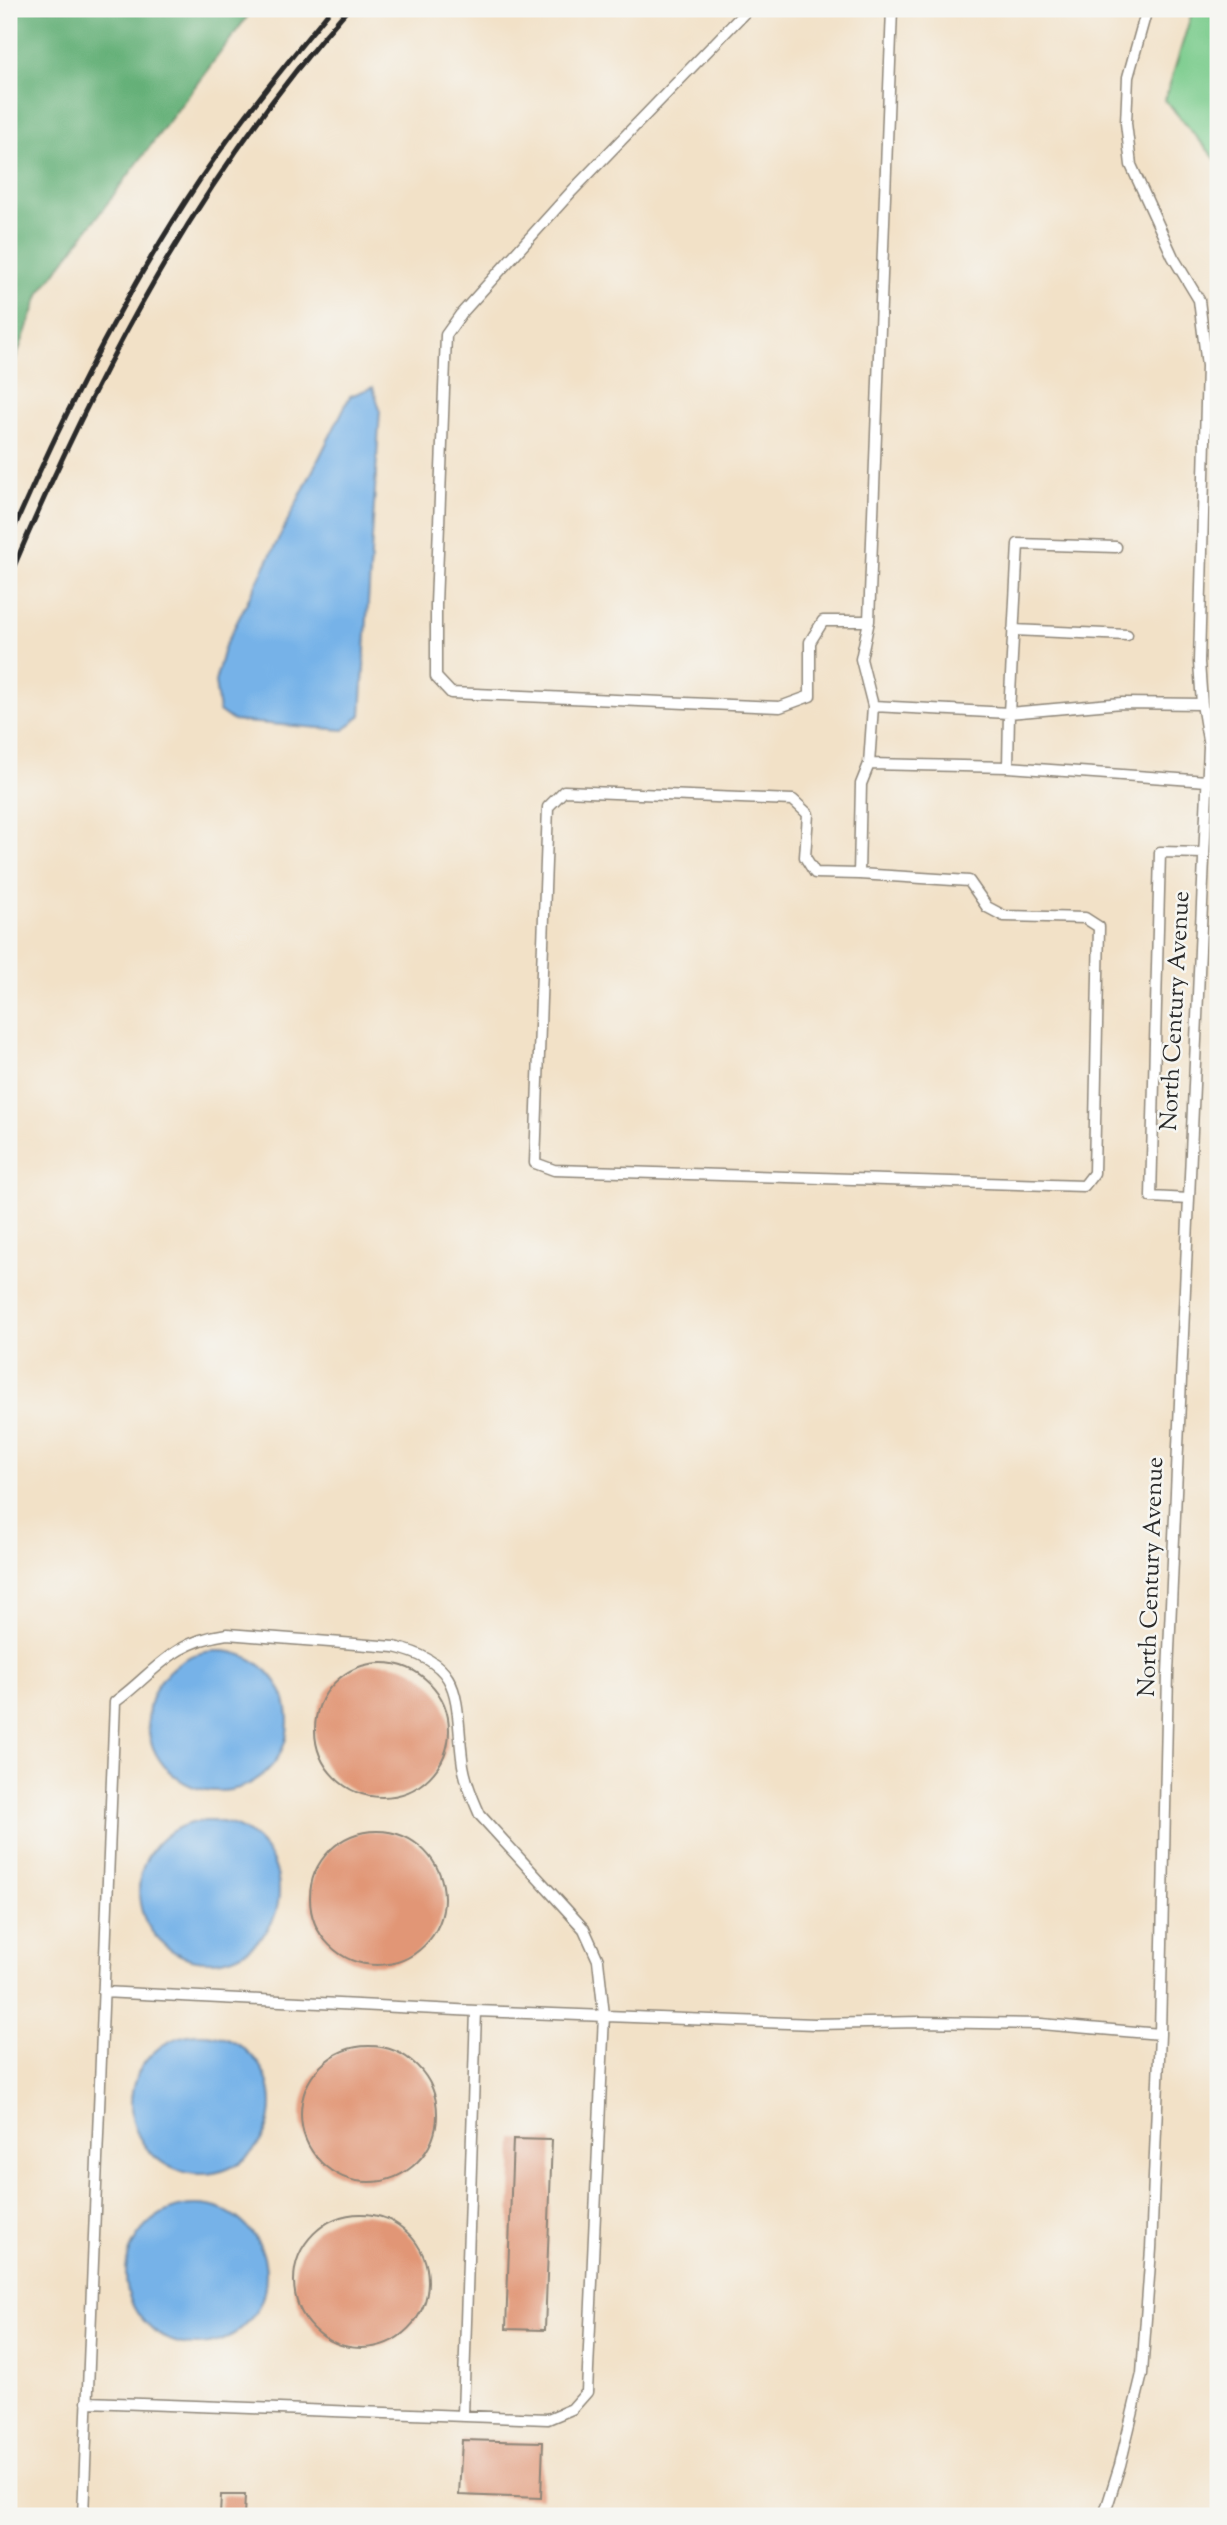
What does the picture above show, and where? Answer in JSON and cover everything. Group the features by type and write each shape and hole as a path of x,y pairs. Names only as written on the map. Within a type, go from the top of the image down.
{"lane":[{"path":"748,9 572,191 461,314 446,335 436,605 436,677 451,693 780,707 810,696 810,642 823,621 869,621"},
{"path":"859,874 861,784 869,764 873,706 861,659 869,621 892,9"},
{"name":"North Century Avenue","path":"1104,2516 1120,2465 1142,2374 1151,2249 1160,2034 1168,1672 1209,746 1199,663 1207,366 1199,300 1173,257 1131,165 1126,123 1128,77 1147,9"},
{"path":"1008,767 1018,544 1116,547"},
{"path":"1013,630 1127,635"},
{"path":"873,706 1009,713 1122,703 1202,704"},
{"path":"869,764 1008,767 1207,781"},
{"path":"564,791 793,800 808,814 805,858 815,873 859,874 969,881 987,907 1004,916 1086,918 1099,927 1094,1173 1084,1186 554,1170 535,1163 548,807 564,791"},
{"path":"1189,1199 1151,1197 1160,852 1204,853"},
{"path":"83,2516 87,2402 103,1992 115,1702 177,1650 204,1637 227,1634 415,1651 428,1658 454,1688 458,1700 462,1761 471,1796 480,1815 584,1929 598,1960 604,2015 587,2392 572,2409 548,2419 87,2402"},
{"path":"103,1992 476,2011 816,2024 1041,2024 1160,2034"},
{"path":"463,2415 476,2011"}],"green space":[{"path":"9,9 253,9 40,293 9,377"},
{"path":"1193,9 1218,9 1218,162 1165,100"}],"water":[{"path":"373,387 380,410 361,715 344,730 233,721 219,711 215,682 224,648 350,396"},
{"path":"218,1651 245,1657 267,1672 282,1694 288,1721 282,1748 267,1770 245,1785 218,1791 191,1785 169,1770 154,1748 148,1721 154,1694 169,1672 191,1657"},
{"path":"209,1821 236,1827 258,1842 273,1864 279,1891 273,1918 258,1940 236,1955 209,1961 182,1955 160,1940 145,1918 139,1891 145,1864 160,1842 182,1827"},
{"path":"201,2034 228,2040 250,2055 265,2077 271,2104 265,2131 250,2153 228,2168 201,2174 174,2168 152,2153 137,2131 131,2104 137,2077 152,2055 174,2040"},
{"path":"196,2205 223,2211 245,2226 260,2248 266,2275 260,2302 245,2324 223,2339 196,2345 169,2339 147,2324 132,2302 126,2275 132,2248 147,2226 169,2211"}],"building":[{"path":"382,1663 408,1668 430,1682 444,1704 449,1730 444,1756 430,1778 408,1792 382,1797 356,1792 334,1778 320,1756 315,1730 320,1704 334,1682 356,1668"},
{"path":"377,1831 403,1836 425,1850 439,1872 444,1898 439,1924 425,1946 403,1960 377,1965 351,1960 329,1946 315,1924 310,1898 315,1872 329,1850 351,1836"},
{"path":"369,2046 395,2052 417,2066 431,2088 437,2114 431,2140 417,2162 395,2176 369,2182 343,2176 321,2162 307,2140 301,2114 307,2088 321,2066 343,2052"},
{"path":"513,2139 552,2140 545,2330 506,2329"},
{"path":"361,2214 387,2219 409,2233 423,2255 428,2281 423,2307 409,2329 387,2343 361,2348 335,2343 313,2329 299,2307 294,2281 299,2255 313,2233 335,2219"},
{"path":"462,2440 543,2442 541,2498 459,2495"},
{"path":"221,2495 245,2495 244,2516 220,2516"}],"railway":[{"path":"9,540 73,400 121,309 173,221 216,156 331,9"},
{"path":"9,578 78,426 155,279 244,140 294,73 348,9"}]}
